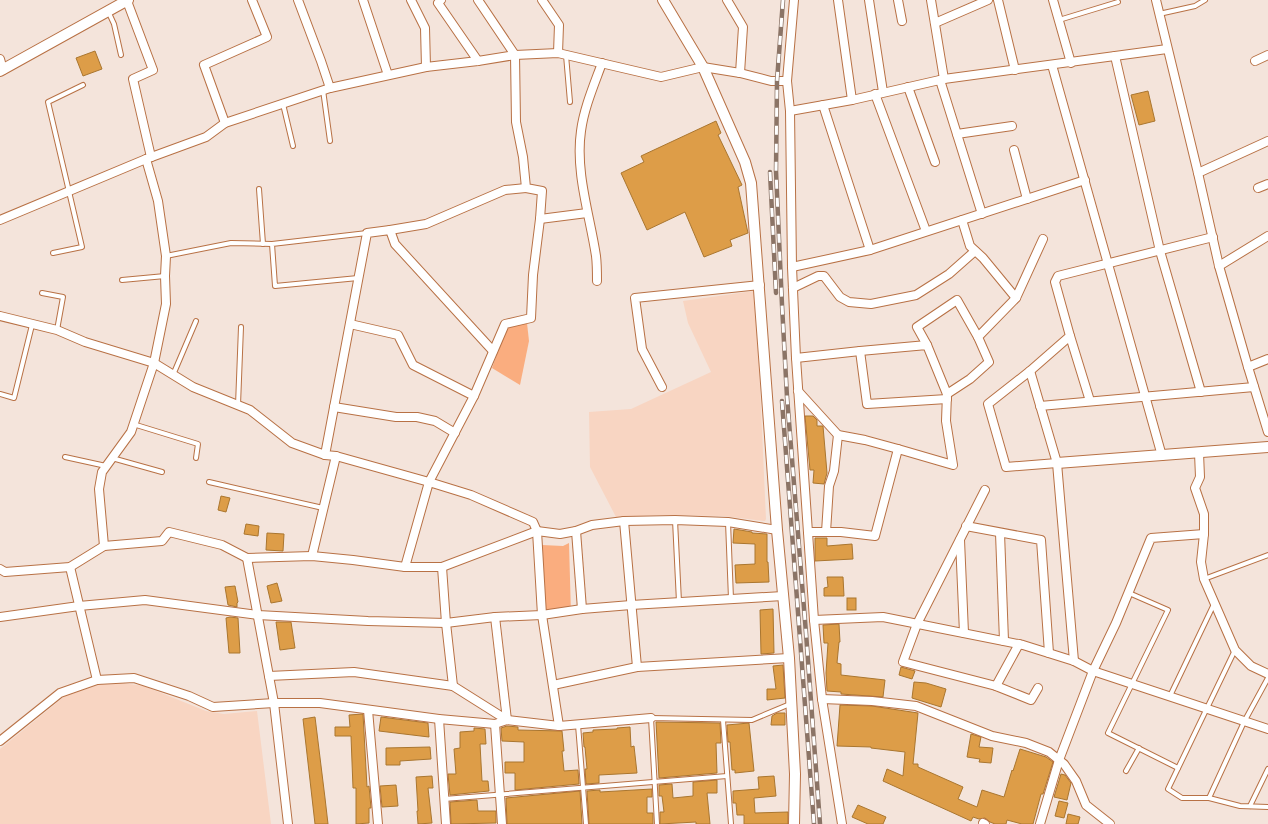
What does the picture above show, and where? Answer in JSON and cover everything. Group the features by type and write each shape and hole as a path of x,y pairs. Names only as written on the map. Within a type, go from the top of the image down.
{"street":[{"path":"0,59 1,71 128,0 152,70 133,79 158,201 166,256 166,304 154,363 131,432 102,472 99,489 104,546"},
{"path":"225,123 204,65 267,37 252,0"},
{"path":"298,0 321,61 326,88"},
{"path":"363,0 388,75"},
{"path":"411,0 425,28 426,67"},
{"path":"441,0 438,2 478,61"},
{"path":"478,0 515,55 516,122 523,157 526,188"},
{"path":"542,0 559,25 562,54"},
{"path":"663,0 703,67 745,162 751,183 760,285 777,530 789,658 795,774 794,824"},
{"path":"727,0 743,27 740,73"},
{"path":"794,0 787,81 790,111 792,267 796,358 814,620 822,699 842,824"},
{"path":"838,0 852,100"},
{"path":"869,0 879,93 926,232"},
{"path":"898,0 902,20"},
{"path":"932,0 942,80 982,214"},
{"path":"935,23 988,0"},
{"path":"998,0 1015,70"},
{"path":"1053,0 1071,63"},
{"path":"1156,0 1219,266 1248,368 1265,413 1268,432"},
{"path":"790,111 852,100 942,80 1167,49"},
{"path":"0,220 148,158 206,137 225,123 283,102 326,88 426,67 515,55 562,54 661,77 703,67 740,73 771,81 787,81"},
{"path":"1255,61 1268,55"},
{"path":"1115,56 1160,251 1200,392"},
{"path":"597,281 596,257 587,213 580,159 581,132 584,115 602,63"},
{"path":"1052,65 1162,456"},
{"path":"908,87 935,162"},
{"path":"823,105 870,250"},
{"path":"957,134 1012,126"},
{"path":"1198,173 1268,141"},
{"path":"1014,150 1027,199"},
{"path":"792,267 870,250 1085,180"},
{"path":"1258,188 1268,184"},
{"path":"325,455 367,233 426,224 505,190 526,188 542,191 533,275 531,318 505,324 474,396 429,482 405,567"},
{"path":"540,219 587,213"},
{"path":"962,220 970,246 983,258 1016,298"},
{"path":"390,230 395,244 493,351"},
{"path":"1219,266 1268,236"},
{"path":"1090,401 1055,282 1058,276 1108,265 1213,237"},
{"path":"978,337 1016,298 1043,239"},
{"path":"793,288 818,276 824,276 840,297 849,302 871,304 916,295 949,274 975,250"},
{"path":"662,387 642,349 635,298 760,285"},
{"path":"798,390 838,435 865,440 953,465 946,421 947,396 928,345 917,327 957,300 978,337 989,362 970,380 947,396 867,404 860,351"},
{"path":"0,316 57,330 84,342 154,363 193,387 250,410 292,444 325,455 336,456 471,495 533,522 537,531 542,615 559,726"},
{"path":"350,324 398,335 413,365 474,396"},
{"path":"1070,336 1030,371 988,404 1006,467 1268,447"},
{"path":"796,358 928,345"},
{"path":"1248,368 1268,359"},
{"path":"1030,371 1057,463 1074,661"},
{"path":"1040,406 1254,387"},
{"path":"334,407 396,417 417,417 435,421 455,433"},
{"path":"826,532 829,486 834,471 838,435"},
{"path":"808,532 841,532 875,536 898,449"},
{"path":"1199,453 1200,477 1195,488 1204,514 1204,534 1201,562 1204,579 1235,650 1251,666 1268,674"},
{"path":"312,556 336,456"},
{"path":"985,490 917,624 903,662 996,686 1031,700 1038,688"},
{"path":"0,569 5,572 70,567 104,546 162,541 169,532 222,545 247,558 312,556 405,567 442,567 537,531 560,534 576,531 592,525 624,521 675,520 728,522 777,530"},
{"path":"624,521 637,667"},
{"path":"966,526 1041,540 1049,653"},
{"path":"576,531 582,609"},
{"path":"1000,532 1004,641"},
{"path":"1040,824 1059,760 1093,671 1151,538 1204,534"},
{"path":"960,539 964,633"},
{"path":"247,558 274,703 288,824"},
{"path":"70,567 97,680"},
{"path":"442,567 453,686"},
{"path":"0,616 79,606 145,600 258,615 368,621 446,623 495,617 542,615 631,604 783,596"},
{"path":"495,617 507,720"},
{"path":"814,620 883,617 1019,644 1074,661 1093,671 1268,729"},
{"path":"996,686 1019,644"},
{"path":"553,684 637,667 789,658"},
{"path":"269,676 354,672 453,686 507,720"},
{"path":"0,741 6,738 60,693 97,680 134,678 213,706 274,703 320,703 439,719 494,724 507,720 559,726 650,718"},
{"path":"822,699 872,701 916,706 992,736 1026,743 1049,752 1064,764 1076,781 1086,805 1110,824"},
{"path":"368,710 378,824"},
{"path":"439,719 446,824"},
{"path":"494,724 502,824"}],"lane":[{"path":"1159,14 1195,6 1205,0"},
{"path":"1059,20 1118,2"},
{"path":"108,11 114,24 121,55"},
{"path":"562,54 570,102"},
{"path":"53,253 82,247 48,102 83,85"},
{"path":"326,88 330,141"},
{"path":"283,102 293,146"},
{"path":"259,189 263,244"},
{"path":"166,256 231,243 272,244 367,233"},
{"path":"272,244 275,286 358,278"},
{"path":"122,280 165,276"},
{"path":"42,293 63,297 57,330"},
{"path":"173,375 196,321"},
{"path":"0,394 14,398 32,325"},
{"path":"238,405 241,327"},
{"path":"133,424 198,444 196,458"},
{"path":"65,457 106,466"},
{"path":"111,458 162,472"},
{"path":"209,482 323,508"},
{"path":"675,520 679,602"},
{"path":"728,522 731,598"},
{"path":"1204,579 1268,555"},
{"path":"1128,593 1168,610 1108,733 1178,768"},
{"path":"1169,696 1214,604"},
{"path":"1235,650 1168,789 1182,798 1209,798 1240,806 1268,807"},
{"path":"1209,798 1244,722 1268,678"},
{"path":"657,824 650,718 752,720 791,703"},
{"path":"724,720 731,824"},
{"path":"578,724 586,824"},
{"path":"1126,771 1139,748"},
{"path":"1250,806 1268,769"},
{"path":"444,799 584,789 728,776"}],"shaded area":[{"path":"754,291 756,298 765,521 723,516 663,515 616,517 590,467 589,412 631,409 711,372 688,323 683,301"},
{"path":"527,323 529,341 520,385 492,368 507,327"},
{"path":"569,543 571,615 546,616 542,545 563,546"},
{"path":"122,683 144,686 206,711 224,714 257,711 271,824 0,824 0,749 65,696 101,684"}],"building":[{"path":"95,51 102,69 83,76 76,58"},
{"path":"1148,91 1155,121 1139,125 1131,95"},
{"path":"716,121 721,133 718,135 742,185 738,187 748,233 730,240 732,246 704,257 685,212 647,230 621,173 644,162 641,156"},
{"path":"805,416 813,416 817,420 817,426 823,426 827,473 824,484 813,483 814,470 810,470"},
{"path":"221,496 230,498 226,512 218,510"},
{"path":"246,524 259,526 258,536 244,534"},
{"path":"734,529 752,533 767,534 769,582 736,583 735,565 755,564 755,544 733,543"},
{"path":"267,533 284,534 283,551 266,550"},
{"path":"815,538 827,538 827,546 852,544 853,559 815,561"},
{"path":"827,577 843,577 844,596 824,596 824,588 828,587"},
{"path":"277,583 282,601 271,603 267,586"},
{"path":"235,586 238,602 237,607 228,605 225,587"},
{"path":"847,598 856,598 856,610 847,610"},
{"path":"773,609 774,653 761,654 760,610"},
{"path":"226,618 238,618 240,653 229,653"},
{"path":"276,622 291,622 295,648 280,650"},
{"path":"839,624 840,642 837,663 841,664 841,675 885,680 883,697 841,694 841,692 827,691 826,673 828,643 824,643 823,625"},
{"path":"783,665 785,698 767,700 767,689 776,689 773,666"},
{"path":"901,667 915,671 912,679 899,675"},
{"path":"914,682 926,683 946,689 941,707 912,698"},
{"path":"840,705 872,706 918,713 913,764 918,764 918,767 963,787 958,799 977,807 982,790 1004,797 1020,749 1046,757 1053,762 1043,794 1041,794 1033,824 1022,824 1007,820 1006,824 995,824 985,818 979,819 973,817 971,821 883,781 887,769 903,776 905,752 871,747 837,746"},
{"path":"777,713 785,713 785,725 771,725 772,716"},
{"path":"363,714 367,787 369,786 371,808 369,808 369,823 356,824 356,788 353,788 351,736 335,736 335,727 350,727 349,715"},
{"path":"315,717 328,824 315,824 303,719"},
{"path":"381,717 428,723 429,737 379,731"},
{"path":"656,722 720,723 721,743 716,743 717,773 659,778"},
{"path":"749,723 754,771 735,773 735,770 732,770 727,725"},
{"path":"507,726 518,727 518,730 562,731 564,771 578,770 579,784 515,790 515,773 505,773 505,762 524,762 524,742 502,741 501,728"},
{"path":"630,727 631,747 634,746 637,773 599,775 599,783 586,784 585,769 587,769 583,733 593,732 593,730"},
{"path":"474,728 485,729 486,744 480,744 482,781 488,781 489,791 450,795 448,774 456,774 454,749 460,748 460,732 474,731"},
{"path":"971,734 981,737 979,747 993,748 991,763 979,762 980,759 967,757"},
{"path":"430,747 431,759 400,761 400,765 386,765 386,748"},
{"path":"1061,774 1065,775 1071,783 1067,800 1054,797"},
{"path":"432,776 433,788 428,788 432,823 418,824 416,777"},
{"path":"774,776 776,796 754,798 755,813 788,812 788,824 744,824 744,815 737,815 736,803 733,803 733,791 759,789 758,777"},
{"path":"717,780 717,793 707,793 710,824 696,824 696,822 660,824 660,812 664,812 662,796 659,796 659,785 672,784 673,798 693,796 693,782"},
{"path":"396,785 398,806 382,807 380,786"},
{"path":"652,789 652,797 647,797 647,813 653,813 653,824 589,824 587,791 600,790 600,792"},
{"path":"580,791 582,824 507,824 506,798"},
{"path":"477,800 478,811 496,811 496,823 451,824 450,802"},
{"path":"1059,801 1068,803 1064,818 1055,816"},
{"path":"858,805 886,817 883,824 868,824 852,817"},
{"path":"1068,814 1080,817 1078,824 1066,824"}],"railway":[{"path":"783,0 777,81 776,171 782,305 787,397 820,824"},
{"path":"770,172 776,293"},
{"path":"782,401 814,824"}]}
